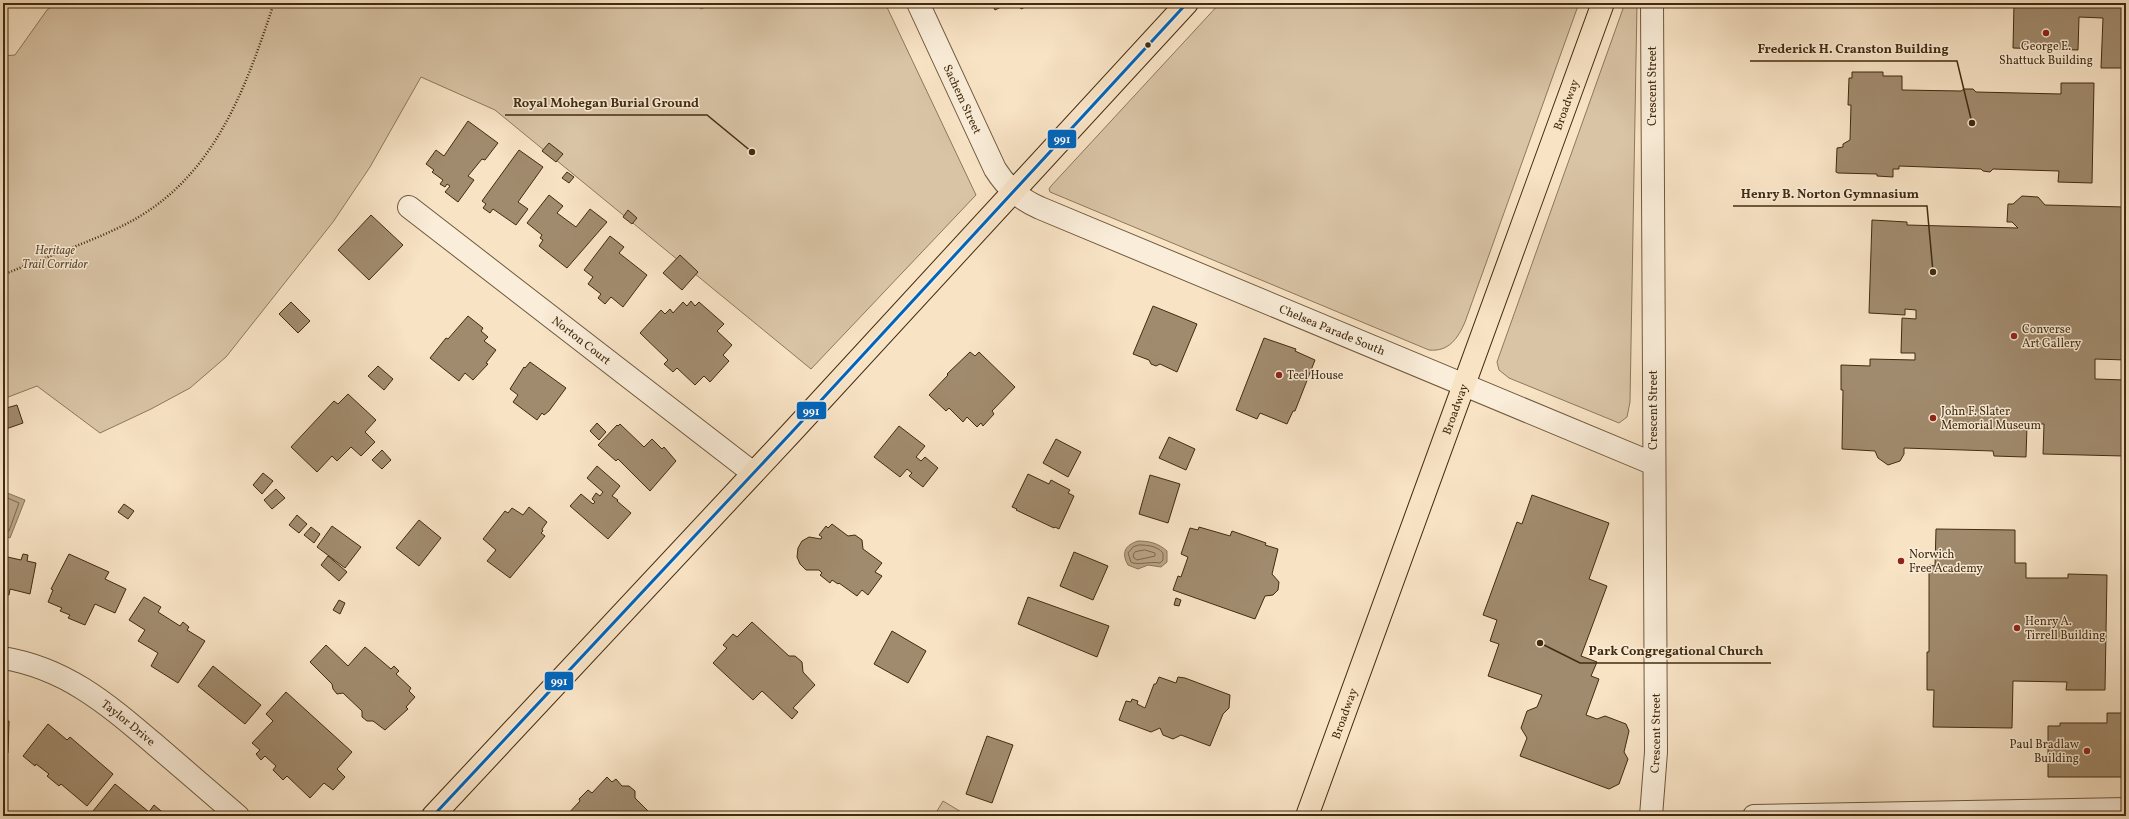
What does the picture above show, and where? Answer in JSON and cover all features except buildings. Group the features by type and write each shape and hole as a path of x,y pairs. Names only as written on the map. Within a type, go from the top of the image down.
{"main road":[{"path":"432,816 754,473 1187,3"},
{"name":"Broadway","path":"1307,816 1603,3"}],"street":[{"name":"Sachem Street","path":"918,3 995,169 1013,192"},
{"name":"Crescent Street","path":"1651,816 1656,752 1652,3"},
{"name":"Chelsea Parade South","path":"1013,192 1024,200 1040,208 1654,464"},
{"name":"Norton Court","path":"409,207 754,473"},
{"name":"Taylor Drive","path":"3,658 16,660 59,674 87,689 238,816"},
{"path":"1754,816 2126,809"}],"path":[{"path":"3,275 127,224 156,205 193,171 218,138 238,102 250,73 274,3"}],"green space":[{"name":"Heritage Trail Corridor","path":"58,3 695,3 701,9 714,3 885,3 976,195 811,369 495,110 421,77 370,167 333,222 226,357 190,388 151,409 100,433 37,386 3,399 3,56 15,55 47,10"},
{"path":"1220,3 1579,3 1465,322 1452,343 1442,349 1429,350 1050,192 1049,189 1051,186"},
{"path":"1625,3 1637,3 1630,402 1627,417 1619,423 1509,378 1499,370 1497,362"},
{"path":"943,801 968,816 934,816"}],"water":[{"path":"5,492 25,500 10,538 3,535 3,497"},
{"path":"1138,541 1146,541 1164,548 1167,551 1167,562 1161,567 1148,565 1138,569 1128,565 1125,557 1127,547"}],"transit line":[{"name":"991","path":"433,816 791,433 1187,3"}],"place":[{"name":"George E. Shattuck Building","path":"2046,33"},
{"name":"Frederick H. Cranston Building","path":"1972,123"},
{"name":"Royal Mohegan Burial Ground","path":"752,152"},
{"name":"Henry B. Norton Gymnasium","path":"1933,272"},
{"name":"Converse Art Gallery","path":"2014,336"},
{"name":"Teel House","path":"1279,375"},
{"name":"John F. Slater Memorial Museum","path":"1933,418"},
{"name":"Norwich Free Academy","path":"1901,561"},
{"name":"Henry A. Tirrell Building","path":"2017,628"},
{"name":"Park Congregational Church","path":"1540,643"},
{"name":"Paul Bradlaw Building","path":"2087,751"}]}
